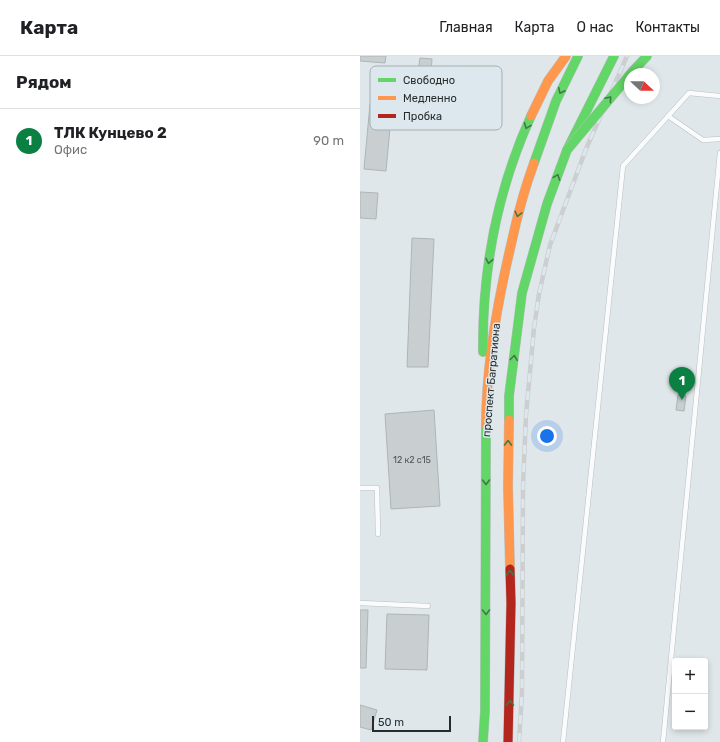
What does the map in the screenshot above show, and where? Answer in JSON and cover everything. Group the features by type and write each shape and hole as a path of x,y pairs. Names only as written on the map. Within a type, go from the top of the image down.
{"main road":[{"path":"486,415 482,316 486,276 496,218 515,156 540,94 566,56"},
{"name":"проспект Багратиона","path":"483,742 485,696 486,415 492,338 503,277 524,190 556,101 578,56"},
{"name":"проспект Багратиона","path":"508,742 511,603 508,486 509,396 522,293 547,204 567,150 614,56"},
{"path":"567,150 647,56"}],"lane":[{"path":"564,742 623,166 689,92 720,96"},
{"path":"668,116 703,140 720,139"},
{"path":"663,742 720,153"},
{"path":"360,488 377,488 378,534"},
{"path":"360,603 428,606"}],"building":[{"path":"360,56 386,56 385,63 360,61"},
{"path":"420,58 432,59 432,66 419,66"},
{"path":"370,104 370,130 390,130 386,171 364,169"},
{"path":"360,192 378,193 376,219 360,218"},
{"path":"412,238 434,239 428,367 407,367"},
{"path":"678,395 686,396 684,411 676,410"},
{"path":"434,410 440,506 391,509 385,414"},
{"path":"360,610 368,610 366,668 360,668"},
{"path":"387,614 429,615 427,670 385,669"},
{"path":"360,705 377,710 371,730 360,727"}],"railway":[{"path":"519,742 522,692 523,486 526,415 534,328 539,294 550,245 586,149 627,56"}],"traffic: fast":[{"path":"534,163 556,101 578,56"},
{"path":"509,420 509,396 522,293 547,204 567,150 614,56"},
{"path":"636,68 647,56"},
{"path":"567,150 624,82"},
{"path":"483,352 485,291 494,231 509,173 531,116"},
{"path":"483,742 485,711 486,425"}],"traffic: slow":[{"path":"531,116 548,81 566,56"},
{"path":"486,425 486,402 490,357 497,312 518,214 534,163"},
{"path":"509,420 508,486 510,569"}],"traffic: jam":[{"path":"508,742 511,603 510,569"}],"place":[{"name":"ТЛК Кунцево 2","path":"682,400"}]}
